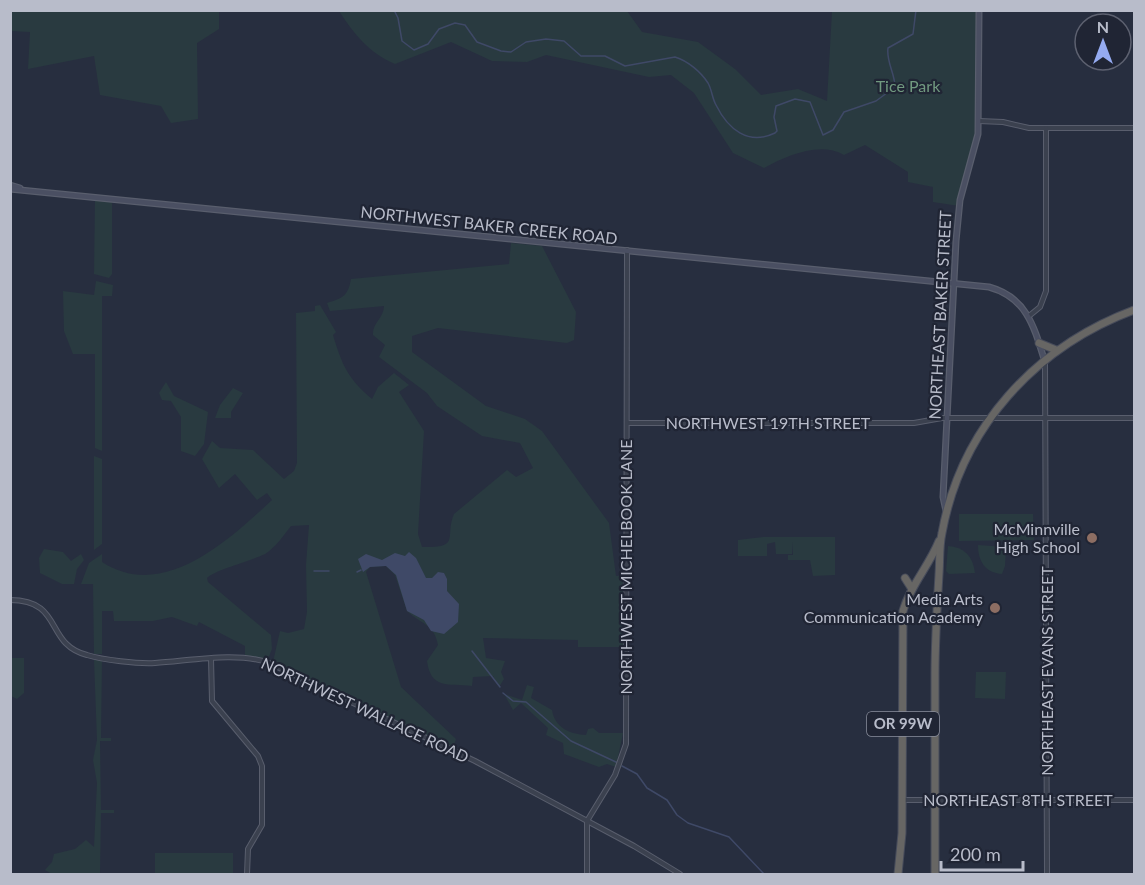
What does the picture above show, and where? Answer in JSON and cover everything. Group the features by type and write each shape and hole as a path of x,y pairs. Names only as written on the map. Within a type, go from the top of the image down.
{"highway":[{"name":"OR 99W","path":"934,874 935,637 941,536 946,512 965,460 989,418 1011,390 1056,350 1092,328 1134,310"},
{"path":"1039,343 1056,350"},
{"name":"OR 99W","path":"898,874 902,800 903,611 912,589 930,561 941,536"},
{"path":"905,578 912,589"},
{"path":"934,578 935,637"}],"main road":[{"name":"NORTHEAST BAKER STREET","path":"946,512 944,497 947,418 959,206 976,148 979,121 979,10"},
{"name":"NORTHWEST BAKER CREEK ROAD","path":"10,187 989,287 1016,299 1029,316"},
{"path":"1029,316 1044,359"}],"street":[{"path":"979,121 1046,128 1134,128"},
{"path":"1029,316 1040,307 1046,291 1046,128"},
{"name":"NORTHWEST MICHELBOOK LANE","path":"587,821 615,775 626,744 627,250"},
{"name":"NORTHEAST EVANS STREET","path":"1044,359 1047,418 1047,874"},
{"name":"NORTHWEST 19TH STREET","path":"627,423 909,423 947,418 1134,418"},
{"name":"NORTHWEST WALLACE ROAD","path":"10,600 29,600 41,607 63,641 86,655 148,663 254,659 269,663 475,761 680,874"},
{"path":"211,659 212,701 258,756 262,766 262,825 248,849 247,874"},
{"name":"NORTHEAST 8TH STREET","path":"902,800 1134,800"},
{"path":"586,874 587,821"}],"green space":[{"path":"11,10 219,11 219,29 197,43 198,119 171,123 161,106 100,95 94,56 28,69 30,32 11,31"},
{"name":"Tice Park","path":"339,11 627,11 642,32 698,42 735,69 761,95 798,89 827,101 832,11 979,11 976,148 959,206 933,202 933,187 908,182 908,172 865,145 844,155 824,149 803,152 764,168 733,153 694,93 671,75 649,77 546,55 527,62 492,61 451,42 395,64 377,54 363,42"},
{"path":"95,199 111,201 112,204 112,274 109,278 94,274"},
{"path":"511,243 542,246 576,312 574,340 567,343 438,328 412,336 412,352 486,406 525,419 542,431 609,523 616,576 623,576 623,647 578,647 578,640 483,638 486,658 505,661 501,672 504,679 499,687 493,676 473,677 472,686 442,683 432,677 427,661 438,645 433,632 407,611 395,575 386,566 370,567 366,572 401,687 456,739 451,747 273,662 280,631 288,633 304,629 307,612 306,565 309,525 291,526 276,545 265,554 207,578 208,582 271,635 272,649 268,659 245,656 245,646 199,622 197,626 172,617 153,621 114,621 113,611 102,611 102,654 94,654 93,584 81,584 89,563 102,554 102,562 125,572 148,575 171,571 215,548 272,500 267,493 257,500 235,474 219,488 202,459 212,441 220,448 253,450 284,479 294,471 297,463 296,313 315,311 315,306 320,305 336,332 333,335 347,371 357,385 372,399 378,387 394,373 409,385 399,392 424,431 418,534 422,547 442,546 447,543 454,514 507,470 516,477 533,468 520,443 482,436 437,406 427,393 379,357 385,345 373,335 373,331 384,306 330,311 327,303 344,296 351,279 509,264"},
{"path":"96,281 113,285 112,296 102,296 102,451 95,448 95,354 73,354 64,331 63,291 94,295"},
{"path":"166,382 174,396 208,412 204,444 195,456 181,451 181,417 171,401 162,400 159,393"},
{"path":"233,388 243,393 231,412 231,418 215,418 220,405"},
{"path":"94,456 102,459 102,544 94,550"},
{"path":"959,514 1033,514 1034,540 959,541"},
{"path":"763,537 835,537 835,575 813,576 810,560 788,560 788,555 793,555 792,542 792,554 776,554 775,542 767,544 767,556 738,556 738,540"},
{"path":"978,545 1006,547 1002,574 987,569 979,556"},
{"path":"948,546 963,550 970,557 975,573 949,574 946,571"},
{"path":"44,549 63,552 71,561 81,554 84,560 77,569 74,584 62,584 40,573 39,558"},
{"path":"11,658 24,658 24,693 17,699 11,696"},
{"path":"94,660 102,660 101,738 111,738 111,741 100,741 101,810 114,810 114,813 101,813 100,874 52,874 45,870 52,862 54,854 75,849 86,840 94,847 97,783 93,760 97,740"},
{"path":"976,672 1006,672 1005,699 975,698"},
{"path":"527,685 534,687 531,698 552,710 556,721 564,729 586,735 588,729 593,728 599,733 623,733 616,767 607,764 599,767 564,754 563,743 546,735 548,728 521,703 513,710 504,694 522,700"},
{"path":"155,853 233,853 233,874 155,874"}],"water":[{"path":"409,552 416,558 426,578 432,578 438,572 444,573 447,579 447,591 459,604 458,622 444,634 431,631 424,620 407,611 396,575 386,566 370,567 363,572 358,559 366,554 382,560 395,553 405,556"}],"waterway":[{"path":"394,10 398,18 402,41 414,50 428,44 439,29 455,23 465,25 477,42 501,51 511,52 526,42 546,39 564,41 581,56 605,56 625,66 675,57 689,64 705,79 721,114 733,128 740,133 756,137 765,137 775,133 777,131 774,117 776,106 795,99 810,102 823,135 833,130 844,112 876,101 895,87 888,48 913,34 916,10"},
{"path":"357,572 361,570"},
{"path":"314,571 329,571"},
{"path":"472,651 500,687"},
{"path":"503,693 513,701 526,702 571,741 618,763"},
{"path":"622,766 637,774 647,788 667,800 677,815 688,823 729,837 764,874"}],"place":[{"name":"McMinnville High School","path":"1092,538"},
{"name":"Media Arts Communication Academy","path":"995,608"}]}
